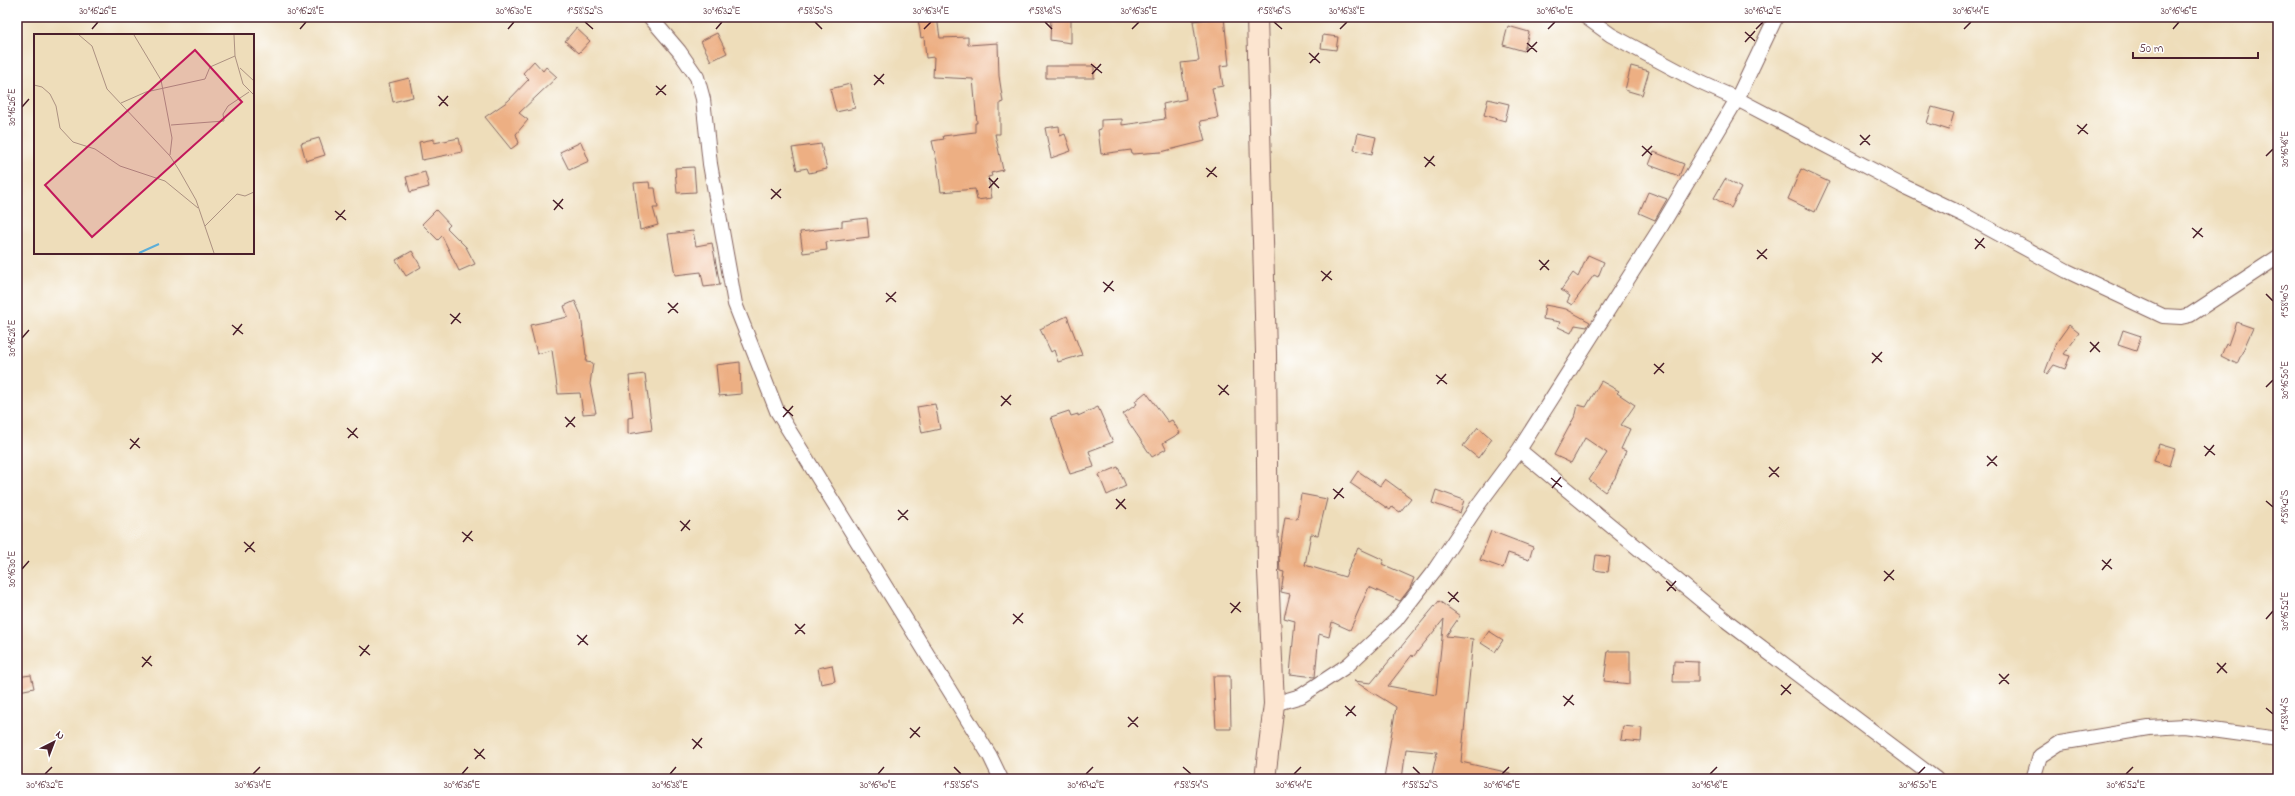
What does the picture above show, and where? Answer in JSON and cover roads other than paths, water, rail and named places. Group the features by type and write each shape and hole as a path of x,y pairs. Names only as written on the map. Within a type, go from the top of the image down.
{"main road":[{"path":"1257,17 1266,353 1268,571 1274,704 1265,779"}],"street":[{"path":"650,17 679,50 697,77 704,99 710,164 735,304 777,411 990,756 1001,779"},
{"path":"1586,17 1611,35 1697,81 1737,99 1903,186 1966,216 2067,271 2163,316 2181,317 2190,315 2278,257"},
{"path":"1274,704 1301,696 1329,680 1348,665 1395,621 1434,571 1478,505 1518,450 1659,230 1737,99 1776,17"},
{"path":"1518,450 1724,619 1936,779"},
{"path":"2033,779 2040,756 2060,743 2148,728 2184,726 2278,739"}]}
